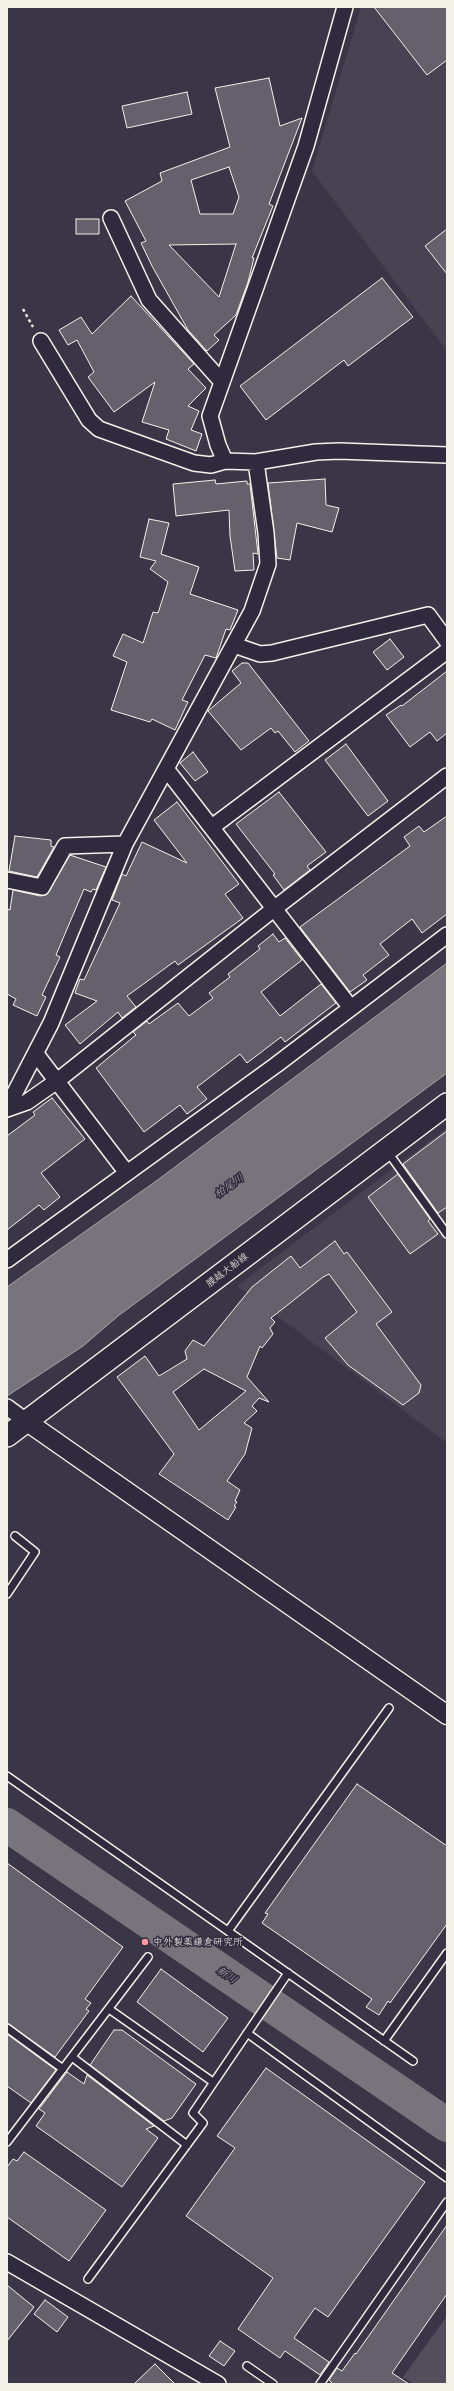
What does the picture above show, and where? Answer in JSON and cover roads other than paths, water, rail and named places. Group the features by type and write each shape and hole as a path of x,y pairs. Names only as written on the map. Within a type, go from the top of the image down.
{"main road":[{"name":"腰越大船線","path":"7,1436 447,1104"}],"street":[{"path":"225,461 218,445 210,416 306,146 345,7"},
{"path":"111,218 149,300 222,382"},
{"path":"41,341 89,420 99,429 194,463 210,465 225,461 256,462 316,452 339,451 447,455"},
{"path":"7,1109 36,1054 125,844 167,770 252,610 268,564 266,533 256,462"},
{"path":"234,645 260,654 272,654 428,615 447,641"},
{"path":"212,827 447,650"},
{"path":"167,770 351,1008"},
{"path":"7,1109 27,1102 57,1081 275,908 447,776"},
{"path":"7,880 42,887 65,846 125,844"},
{"path":"7,1260 128,1174 447,935"},
{"path":"36,1054 128,1174"},
{"path":"7,1407 447,1715"},
{"path":"7,2262 218,2384"}],"lane":[{"path":"386,1150 447,1234"},
{"path":"7,1594 35,1552 15,1536"},
{"path":"228,1931 389,1708"},
{"path":"7,1776 413,2061"},
{"path":"384,2041 447,1952"},
{"path":"7,2142 148,1957"},
{"path":"88,2279 203,2123 192,2113 288,1974"},
{"path":"109,2009 213,2082"},
{"path":"7,2028 63,2069"},
{"path":"247,2033 447,2178"},
{"path":"72,2058 187,2145"},
{"path":"320,2384 447,2202"},
{"path":"246,2366 273,2384"}],"water":[{"name":"柏尾川","path":"447,963 447,1073 118,1316 83,1346 7,1396 7,1287 159,1179"}],"waterway":[{"name":"新川","path":"7,1825 447,2125"}],"place":[{"name":"中外製薬鎌倉研究所","path":"145,1942"}]}
